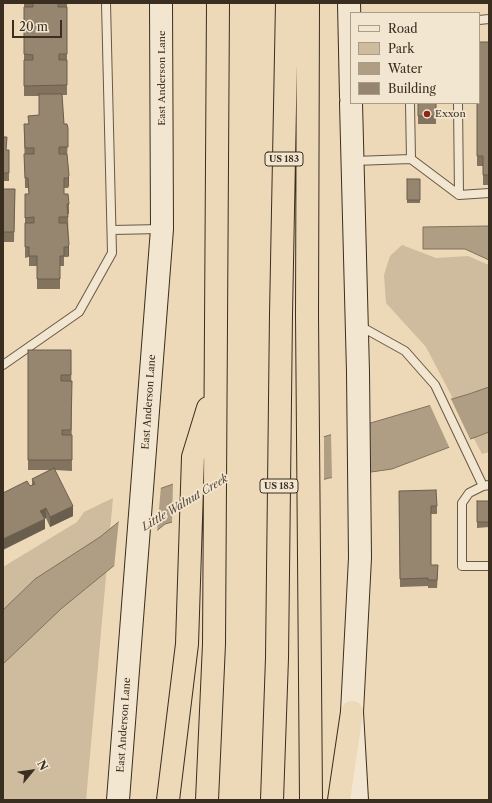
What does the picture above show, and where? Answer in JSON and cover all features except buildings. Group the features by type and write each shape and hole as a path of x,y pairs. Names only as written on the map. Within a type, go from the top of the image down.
{"highway":[{"path":"206,800 214,644 218,3"},
{"name":"US 183","path":"272,800 277,658 280,314 287,3"},
{"path":"308,3 307,314 310,800"},
{"path":"168,800 187,644 193,457 215,388"},
{"path":"339,800 352,712"}],"main road":[{"name":"East Anderson Lane","path":"118,800 162,229 161,3"},
{"path":"349,3 350,50"},
{"path":"351,104 358,372 360,558 352,712 357,800"}],"lane":[{"path":"3,365 79,312 112,253 106,3"},
{"path":"410,104 411,160"},
{"path":"458,104 459,195"},
{"path":"353,161 411,160 459,195 489,193"},
{"path":"112,230 162,229"},
{"path":"357,325 405,352 435,385 486,485 469,493 462,503 462,566 489,566"}],"green space":[{"path":"402,245 436,258 468,256 489,265 489,452 482,454 426,347 386,303 384,275 390,256"},
{"path":"113,498 86,800 3,800 3,567 77,522 84,512"}],"water":[{"path":"489,226 489,260 465,249 423,249 423,227"},
{"name":"Little Walnut Creek","path":"489,387 489,432 392,469 329,478 165,524 62,608 3,664 3,610 35,579 100,537 159,489 228,465"}],"pier":[{"path":"450,397 471,441 450,449 429,403"},
{"path":"370,420 371,474 332,480 331,433"},
{"path":"324,436 324,481 303,487 302,442"},
{"path":"300,442 299,488 172,524 173,482 228,463"},
{"path":"161,486 157,532 114,568 119,519"}],"place":[{"name":"Exxon","path":"427,114"}]}
